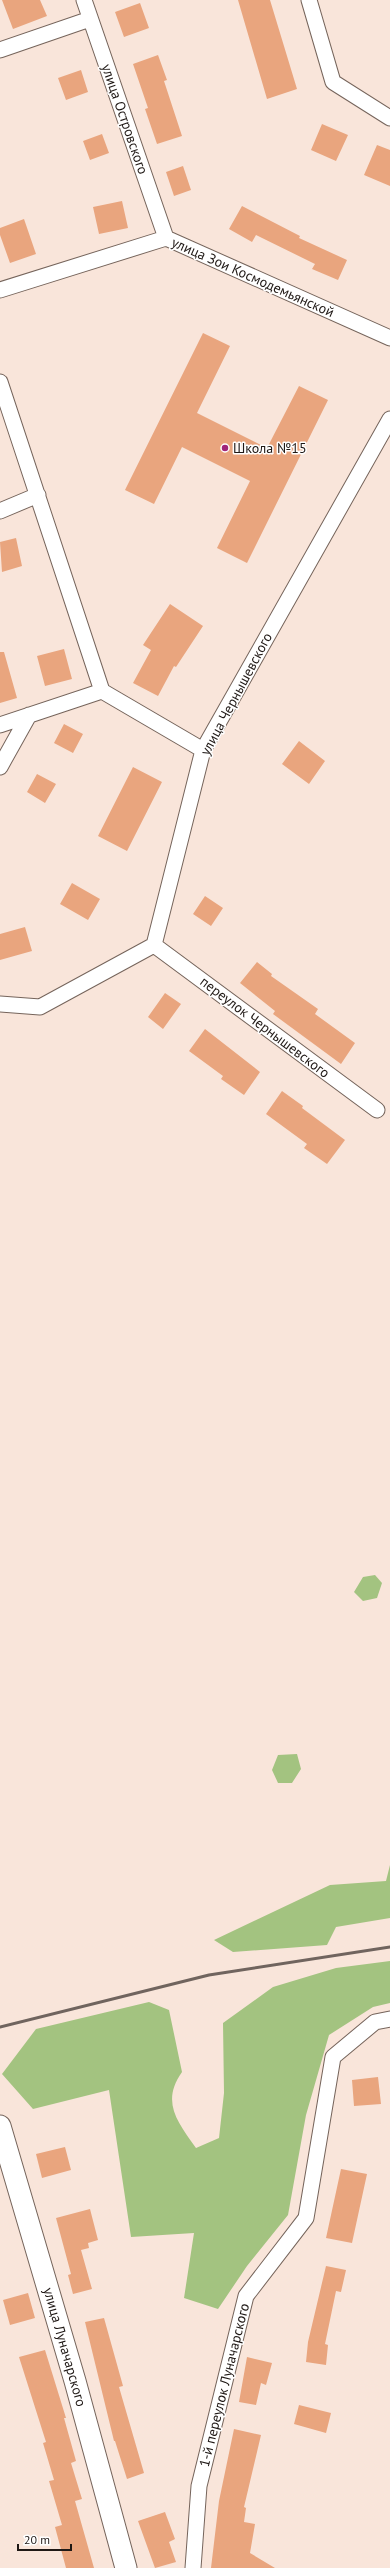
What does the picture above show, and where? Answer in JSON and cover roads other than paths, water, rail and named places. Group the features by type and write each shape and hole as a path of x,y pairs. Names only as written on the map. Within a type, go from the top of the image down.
{"main road":[{"name":"улица Луначарского","path":"0,2126 75,2381 126,2568"}],"street":[{"name":"улица Островского","path":"84,0 166,238"},
{"path":"309,0 333,82 390,118"},
{"path":"0,50 90,19"},
{"name":"улица Зои Космодемьянской","path":"0,290 166,238 390,338"},
{"path":"0,382 102,691 203,750"},
{"name":"улица Чернышевского","path":"154,945 203,750 390,419"},
{"path":"0,511 38,495"},
{"path":"0,725 102,691"},
{"path":"0,767 29,715"},
{"path":"0,1004 40,1007 154,945"},
{"name":"переулок Чернышевского","path":"154,945 377,1110"},
{"name":"1-й переулок Луначарского","path":"193,2568 199,2486 246,2296 306,2218 333,2056 375,2022 390,2019"}],"railway":[{"path":"0,2027 209,1975 390,1947"}],"place":[{"name":"Школа №15","path":"225,448"}]}
